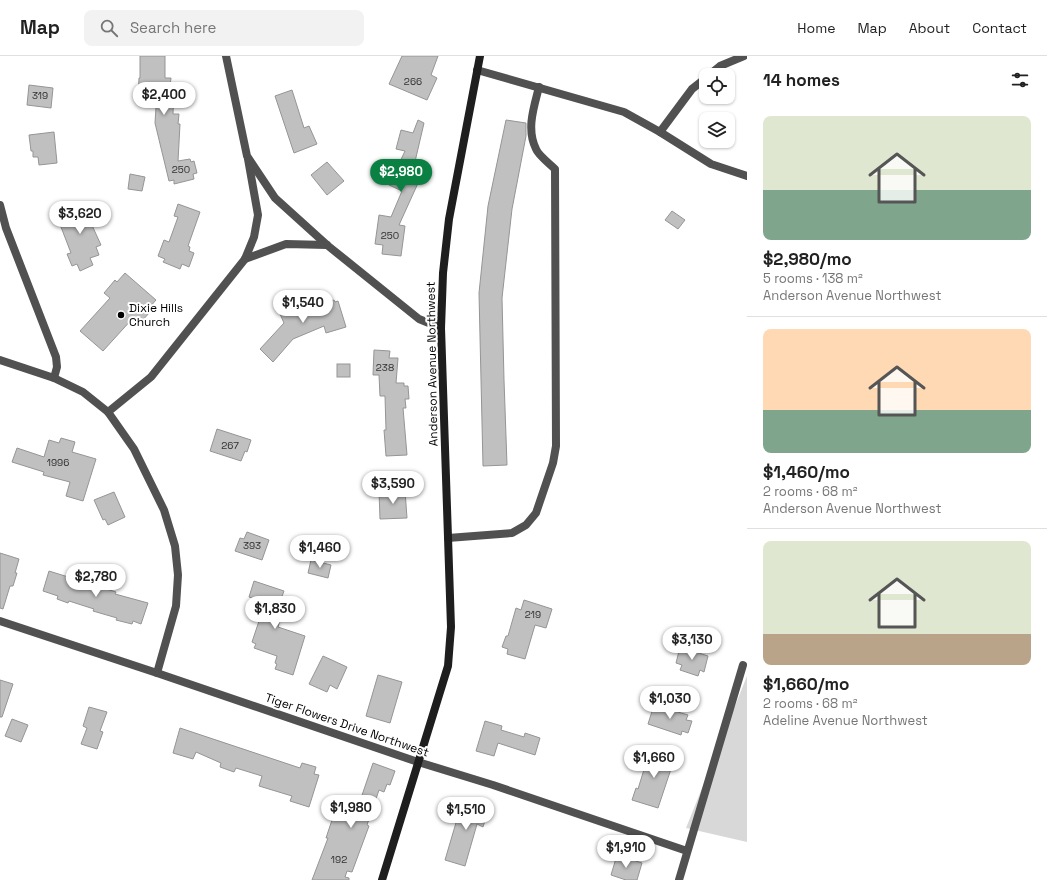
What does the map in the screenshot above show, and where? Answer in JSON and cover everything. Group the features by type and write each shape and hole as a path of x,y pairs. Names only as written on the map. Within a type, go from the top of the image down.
{"street":[{"path":"108,412 151,377 245,259 254,237 258,215 226,56"},
{"name":"Anderson Avenue Northwest","path":"382,880 448,666 451,627 441,328 443,273 449,219 480,56"},
{"path":"718,68 744,56"},
{"path":"477,70 624,112 660,132 711,164 747,176"},
{"path":"660,132 692,89 699,84"},
{"path":"448,538 512,533 526,525 536,513 553,463 556,446 555,169 536,149 532,132 531,117 539,87"},
{"path":"247,156 275,198 327,245 419,319 441,328"},
{"path":"0,204 6,228 56,357 57,367 54,378"},
{"path":"245,259 286,244 327,245"},
{"path":"0,360 54,378 83,392 108,412 134,449 164,510 175,546 178,575 176,606 157,673"},
{"name":"Tiger Flowers Drive Northwest","path":"0,621 687,851"},
{"path":"678,880 743,665"}],"shaded area":[{"path":"747,676 747,842 686,828"}],"building":[{"path":"140,56 165,56 165,78 171,78 170,86 174,86 173,114 179,114 178,124 180,124 178,161 190,159 191,162 194,161 197,173 193,174 194,179 174,184 174,180 169,181 155,123 156,107 153,107 153,100 138,100"},
{"path":"402,56 438,56 431,75 437,78 427,100 389,84"},
{"path":"29,85 53,88 51,108 27,105"},
{"path":"292,90 304,128 309,126 317,144 294,153 275,96"},
{"path":"418,120 424,123 414,166 424,170 399,225 405,226 401,256 382,254 383,245 375,244 379,215 391,217 402,191 389,185 405,151 396,149 401,130 413,133"},
{"path":"506,120 526,123 526,136 512,209 502,298 507,465 483,466 479,293 488,206"},
{"path":"54,132 57,163 39,165 38,157 33,157 33,151 31,151 29,135"},
{"path":"327,162 344,181 327,195 311,175"},
{"path":"130,174 145,177 142,191 128,189"},
{"path":"89,203 95,219 90,221 101,245 96,247 99,255 90,258 93,265 80,271 77,264 72,266 67,254 71,253 56,214"},
{"path":"178,204 200,212 188,246 190,247 189,251 194,253 189,267 182,264 180,269 163,262 165,259 158,256 164,240 169,242 178,217 174,216"},
{"path":"672,211 685,220 678,229 665,220"},
{"name":"Dixie Hills Church","path":"125,273 156,300 148,309 151,311 139,324 133,318 103,351 80,331 110,298 104,293 115,280 117,282"},
{"path":"334,300 335,302 338,301 346,327 326,333 324,326 293,339 273,362 260,349 284,323 277,307 291,301 294,305 301,302 304,308"},
{"path":"374,350 390,351 389,358 398,358 396,383 404,383 404,386 408,386 409,399 405,399 406,408 403,408 407,455 386,456 384,430 386,430 385,396 380,396 379,375 373,375"},
{"path":"337,364 350,364 350,377 337,377"},
{"path":"217,429 251,440 247,452 245,451 241,461 210,451"},
{"path":"61,438 75,442 72,452 96,459 83,501 66,496 70,482 43,475 44,472 12,462 17,448 44,457 49,440 59,443"},
{"path":"405,490 407,518 380,519 379,491"},
{"path":"114,492 125,517 108,525 105,519 103,520 94,500"},
{"path":"247,532 269,540 262,560 235,551 240,538 244,539"},
{"path":"0,553 19,559 13,586 10,586 3,609 0,608"},
{"path":"311,560 331,565 328,578 308,573"},
{"path":"49,571 116,592 115,594 148,603 141,624 133,621 132,624 116,620 117,618 93,611 94,609 69,601 68,603 57,599 58,596 43,591"},
{"path":"254,581 284,591 274,618 280,620 278,627 305,636 293,675 275,669 277,664 275,663 277,656 254,648 256,644 252,642 263,609 253,605 255,599 249,597"},
{"path":"524,600 552,609 546,628 535,625 525,659 507,654 508,649 502,647 506,636 508,636 516,608 521,610"},
{"path":"680,647 708,656 704,672 700,670 698,676 680,670 682,665 676,663"},
{"path":"323,656 347,667 337,689 330,685 327,692 309,684"},
{"path":"378,675 402,682 390,723 366,716"},
{"path":"0,680 13,684 2,717 0,717"},
{"path":"654,705 688,715 686,720 692,721 688,733 682,731 681,735 648,724"},
{"path":"89,707 107,712 100,731 103,732 97,749 81,744 87,728 83,726"},
{"path":"12,719 28,725 21,742 5,736"},
{"path":"485,721 502,726 501,730 524,737 525,733 540,738 535,755 498,743 494,756 476,751"},
{"path":"180,728 300,768 302,763 316,767 314,774 319,775 309,807 290,801 292,796 259,786 262,776 236,768 234,772 220,767 221,763 196,752 193,759 173,753"},
{"path":"650,750 675,757 658,808 632,800 636,788 638,789"},
{"path":"373,763 395,771 390,785 387,784 384,792 379,790 367,825 369,826 352,872 347,871 345,877 349,878 349,880 312,880 328,838 326,838 334,814 338,815 344,799 359,804"},
{"path":"463,799 489,807 483,827 477,824 465,866 445,860"},
{"path":"617,855 642,863 637,880 626,880 611,875"}],"place":[{"name":"Dixie Hills Church","path":"121,315"}]}
